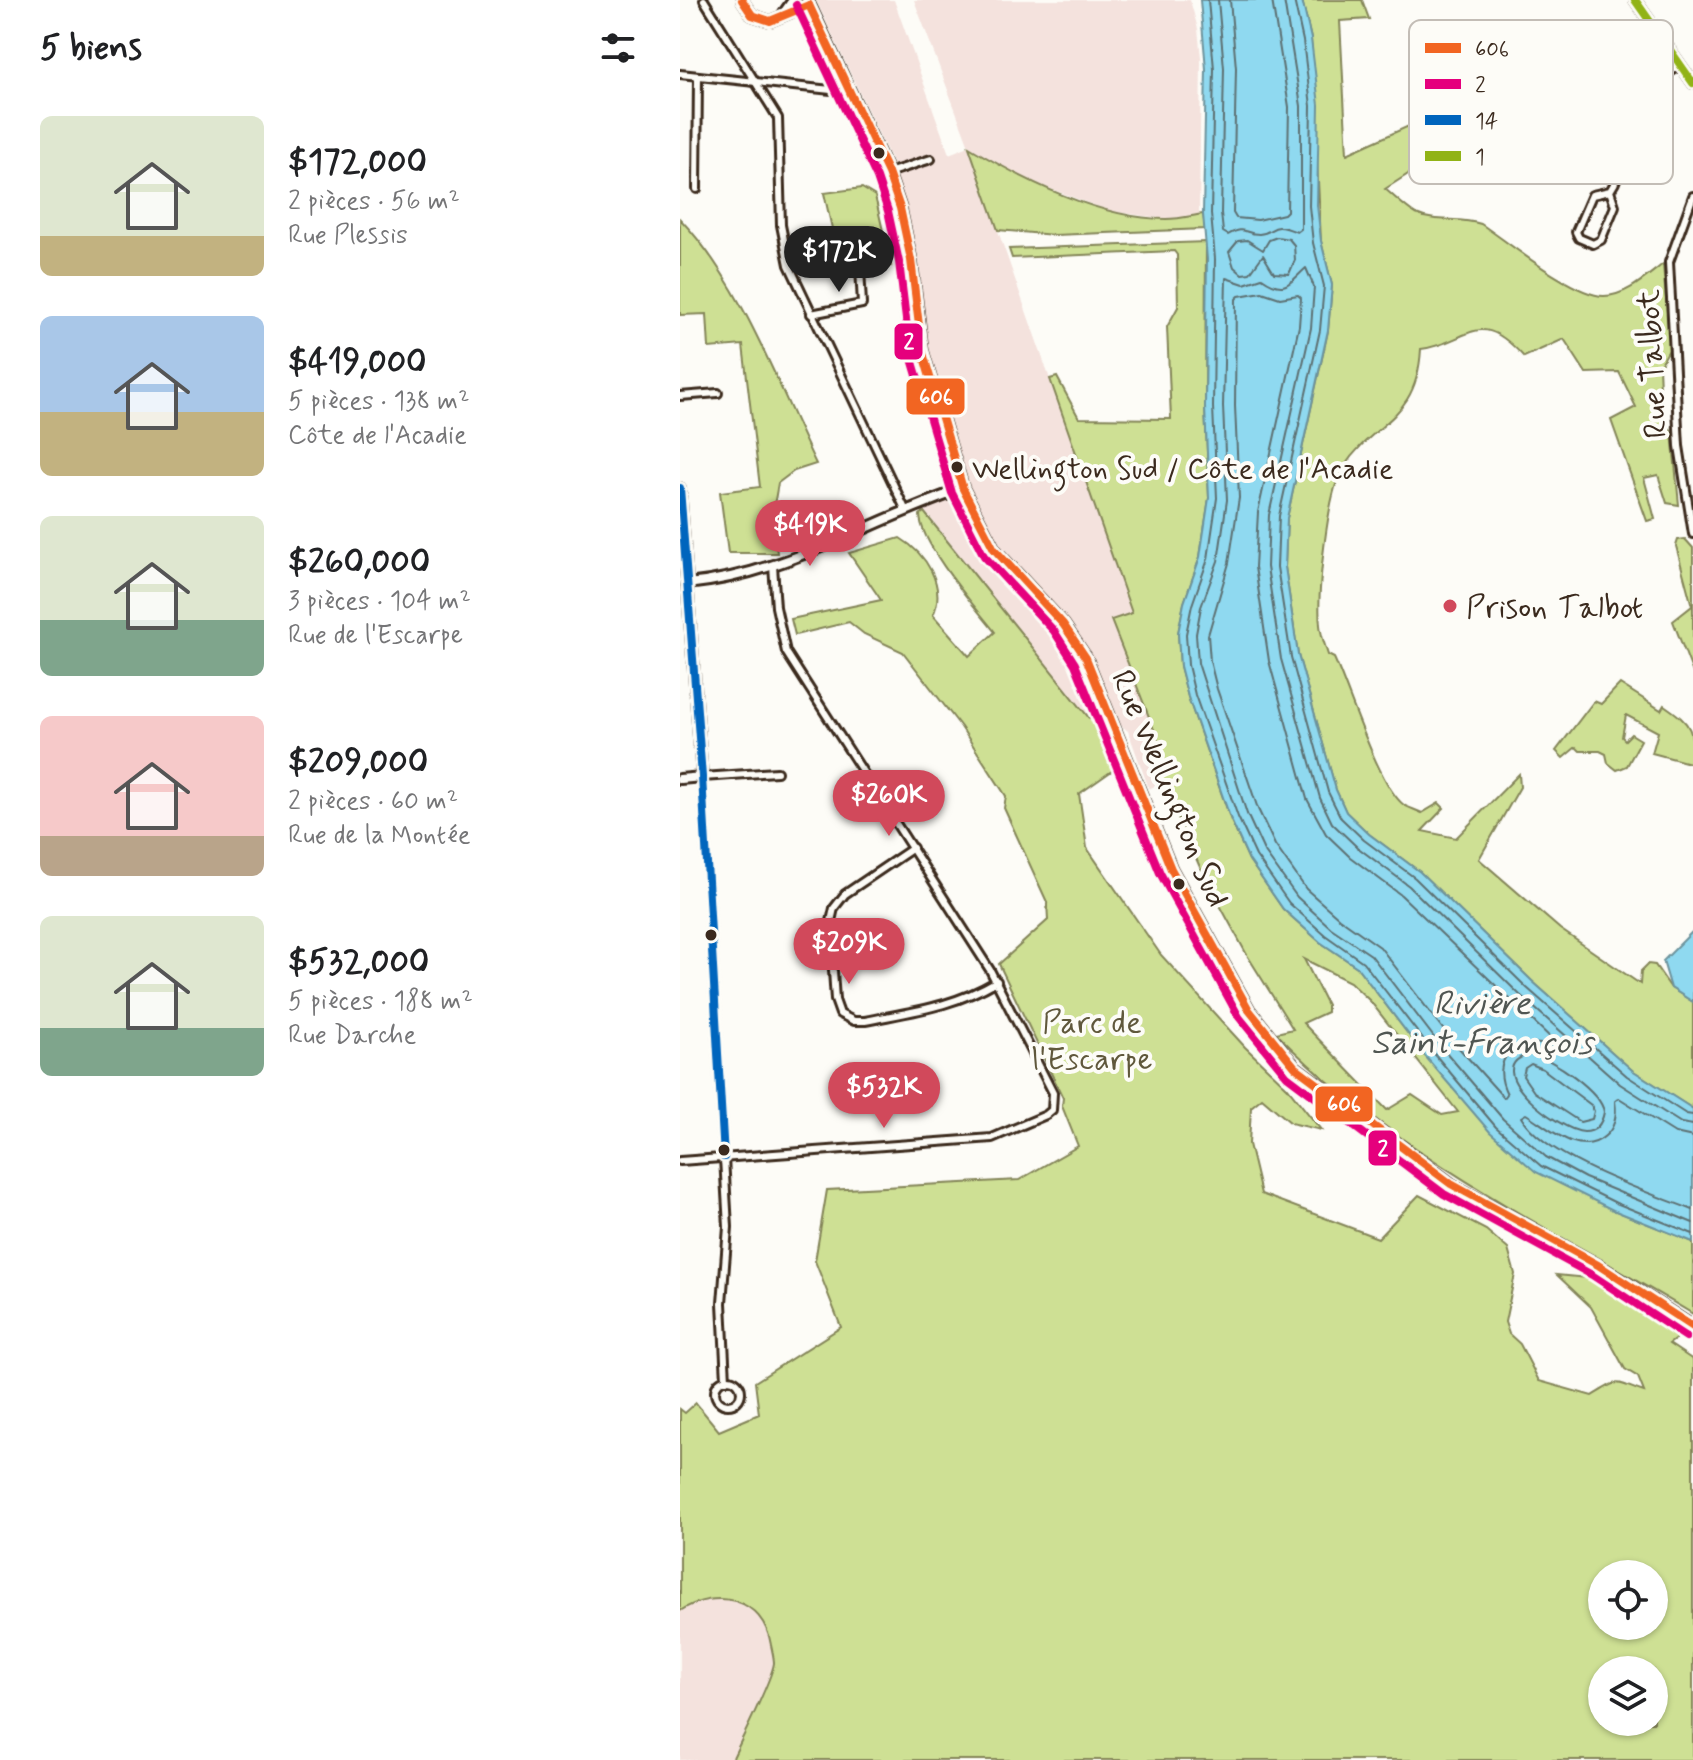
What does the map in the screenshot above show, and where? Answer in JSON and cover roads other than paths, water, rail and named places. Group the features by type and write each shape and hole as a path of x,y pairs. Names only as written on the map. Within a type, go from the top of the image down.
{"main road":[{"name":"Rue Wellington Sud","path":"808,3 888,173 908,245 922,350 963,489 994,549 1063,624 1086,658 1171,869 1236,989 1278,1049 1320,1087 1451,1184 1598,1265 1693,1327"}],"street":[{"path":"704,0 778,118 782,239 789,265 906,511"},
{"path":"776,20 793,0"},
{"path":"1635,0 1649,20"},
{"path":"744,2 758,19 776,20 808,3"},
{"path":"1673,56 1693,83"},
{"path":"1673,70 1680,66"},
{"path":"680,74 850,92"},
{"path":"697,189 698,76"},
{"path":"888,173 931,159"},
{"path":"1610,191 1615,206 1601,240 1593,244 1579,238 1576,232 1592,195 1610,191 1615,184"},
{"name":"Rue Talbot","path":"1693,196 1669,262 1679,446 1693,534"},
{"path":"811,314 862,304 860,268"},
{"path":"680,396 718,393"},
{"path":"680,488 702,777 724,1157 728,1237 722,1313 726,1380"},
{"path":"687,584 728,579 773,566 963,489"},
{"path":"680,1161 992,1138 1046,1115 1054,1103 1053,1093 997,981 786,652 776,607 773,566"},
{"path":"680,779 777,772"},
{"path":"913,848 845,894 834,908 830,926 835,1000 840,1014 854,1021 865,1021 939,1006 967,998 997,981"},
{"path":"726,1380 732,1380 740,1389 738,1400 733,1404 721,1403 717,1399 716,1387 726,1380"}],"water":[{"name":"Rivière Saint-François","path":"1200,0 1302,0 1311,39 1319,105 1317,205 1321,241 1332,285 1328,330 1287,518 1285,567 1298,655 1336,790 1346,812 1369,834 1420,872 1532,981 1632,1070 1693,1109 1693,1242 1613,1210 1536,1172 1490,1132 1425,1056 1357,967 1320,942 1283,909 1249,860 1231,820 1188,697 1180,666 1178,633 1184,603 1200,557 1209,498 1205,407 1207,259 1203,214 1206,69"},
{"path":"1693,931 1693,1002 1671,988 1663,961"}],"place":[{"name":"Wellington Sud / Côte de l'Acadie","path":"957,467"},
{"name":"Prison Talbot","path":"1450,606"}],"park label":[{"name":"Parc de l'Escarpe","path":"1092,1040"}]}
